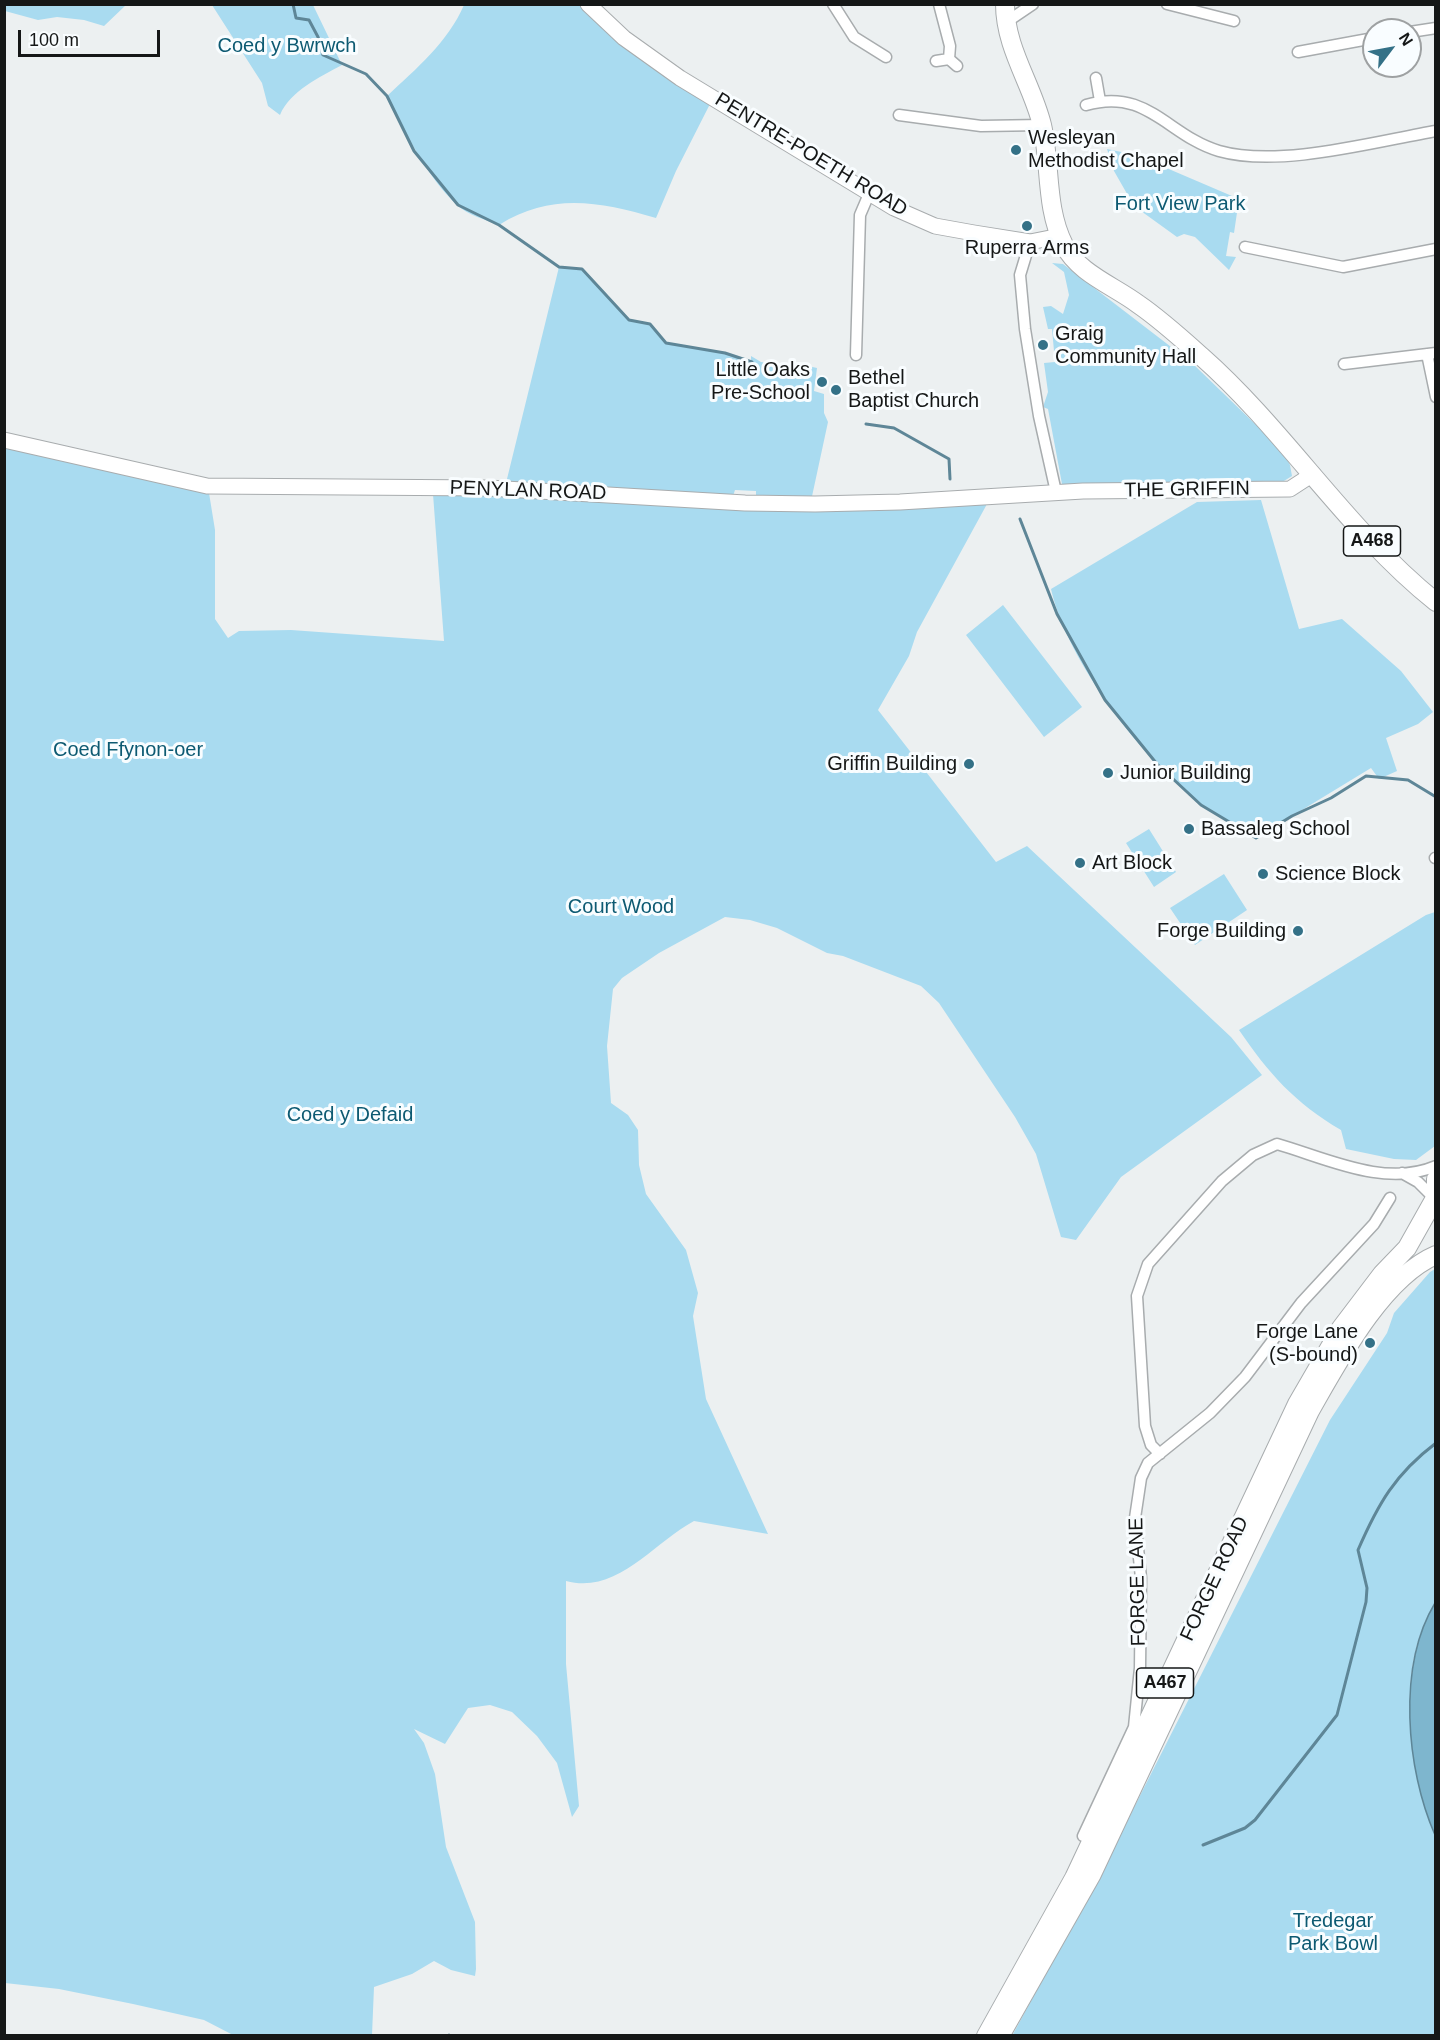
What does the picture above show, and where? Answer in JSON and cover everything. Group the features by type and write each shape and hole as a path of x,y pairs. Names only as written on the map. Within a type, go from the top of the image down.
{"main road":[{"name":"A468","path":"1005,14 1042,125 1050,195 1060,236 1073,257 1091,273 1140,305 1202,356 1272,426 1378,547 1436,602"},
{"name":"FORGE ROAD","path":"986,2036 1074,1878 1296,1404 1341,1328 1382,1274 1407,1248 1435,1196"},
{"name":"FORGE ROAD","path":"1000,2036 1092,1874 1310,1411 1345,1350 1394,1286 1413,1269 1436,1255"}],"street":[{"name":"PENTRE-POETH ROAD","path":"588,4 624,38 680,78 869,194 935,226 1030,242 1060,236"},
{"path":"833,4 854,37 886,57"},
{"path":"936,61 953,62 939,4"},
{"path":"1005,14 1033,4"},
{"path":"1167,4 1234,21"},
{"path":"1298,52 1362,40"},
{"path":"1096,78 1100,101"},
{"path":"1086,105 1110,99 1134,103 1216,150 1249,158 1290,156 1436,131"},
{"path":"899,115 981,126 1042,125"},
{"path":"856,355 860,215 869,194"},
{"path":"1030,242 1020,275 1025,329 1039,416 1056,492"},
{"path":"1245,247 1343,267 1436,249"},
{"path":"1344,364 1431,354 1436,397"},
{"name":"PENYLAN ROAD","path":"4,440 207,486 488,488 744,503 815,504 900,502 1056,492"},
{"name":"THE GRIFFIN","path":"1056,492 1290,489 1314,474"},
{"path":"1160,1454 1151,1445 1145,1426 1137,1296 1140,1280 1148,1264 1165,1243 1222,1181 1253,1155 1277,1144 1377,1174 1402,1173 1436,1166"},
{"path":"1402,1173 1435,1196"},
{"name":"FORGE LANE","path":"1083,1836 1134,1726 1140,1668 1141,1578 1135,1518 1141,1478 1148,1463 1210,1413 1245,1377 1301,1302 1374,1224 1390,1198"}],"green space":[{"path":"580,4 611,37 710,104 676,171 656,218 596,204 576,203 538,208 499,225 466,212 446,194 426,168 387,96 440,43 464,5"},
{"path":"4,5 126,5 104,26 84,20 57,17 38,20 5,11"},
{"name":"Coed y Bwrwch","path":"212,5 313,5 342,65 298,92 280,115 268,106 262,83"},
{"name":"Fort View Park","path":"1107,149 1136,155 1239,199 1234,233 1230,232 1226,256 1236,257 1229,270 1195,237 1184,234 1177,237 1134,206 1114,171"},
{"path":"1052,263 1063,264 1192,363 1282,450 1290,465 1292,476 1279,484 1062,484 1048,409 1043,407 1048,392 1044,363 1055,362 1052,329 1048,329 1043,307 1051,306 1063,314 1069,295 1064,272"},
{"path":"559,267 582,269 629,320 650,324 666,343 725,353 751,361 751,356 761,362 771,364 772,367 806,372 808,366 817,368 814,391 824,394 824,413 828,422 811,501 756,498 756,491 735,490 733,496 506,483"},
{"path":"4,445 209,493 215,530 215,619 228,638 239,631 291,630 444,641 433,494 969,506 987,504 917,632 909,656 878,710 996,862 1027,846 1231,1037 1262,1075 1121,1177 1076,1240 1061,1237 1036,1154 1015,1117 939,1003 921,986 843,956 827,953 777,928 750,920 725,917 659,953 622,978 613,989 607,1046 611,1103 628,1115 638,1130 639,1165 646,1194 686,1250 698,1293 693,1316 706,1399 768,1534 694,1521 618,1574 602,1581 584,1583 566,1581 566,1664 579,1806 572,1817 557,1763 537,1736 512,1712 490,1705 468,1708 445,1744 414,1729 424,1743 435,1774 446,1847 475,1922 476,1969 475,1976 451,1970 434,1961 412,1974 374,1987 372,2035 233,2035 204,2020 59,1989 5,1983"},
{"path":"1261,500 1299,629 1342,619 1401,671 1433,712 1418,724 1386,738 1397,771 1379,779 1371,768 1256,838 1221,818 1178,785 1132,735 1110,707 1073,647 1051,589 1197,502"},
{"path":"1003,605 1082,707 1044,737 966,635"},
{"path":"1149,829 1176,872 1154,887 1126,843"},
{"path":"1224,874 1247,910 1195,945 1170,908"},
{"path":"1435,912 1435,1146 1416,1160 1394,1159 1346,1149 1341,1130 1296,1098 1272,1074 1239,1030 1426,915"},
{"name":"Tredegar Park Bowl","path":"1435,1269 1435,1603 1424,1624 1412,1668 1410,1715 1416,1762 1435,1838 1437,1912 1435,2035 1012,2036 1112,1851 1330,1420 1387,1333 1394,1313"}],"shaded area":[{"path":"1435,1603 1435,1835 1417,1780 1410,1718 1415,1657 1423,1628"}],"waterway":[{"path":"293,4 296,18 309,20 318,37 323,55 366,74 387,96 414,151 458,205 499,225 559,267 582,269 629,320 650,324 666,343 725,353 752,362"},
{"path":"866,424 894,428 949,459 950,479"},
{"path":"1020,519 1057,614 1105,700 1157,764 1201,805 1256,838 1292,816 1331,798 1366,776 1408,780 1436,797"},
{"path":"1203,1845 1245,1828 1255,1820 1337,1715 1366,1602 1367,1588 1358,1550 1389,1491 1409,1466 1436,1443"}],"place":[{"name":"Wesleyan Methodist Chapel","path":"1016,150"},
{"name":"Ruperra Arms","path":"1027,226"},
{"name":"Graig Community Hall","path":"1043,345"},
{"name":"Little Oaks Pre-School","path":"822,382"},
{"name":"Bethel Baptist Church","path":"836,390"},
{"name":"Griffin Building","path":"969,764"},
{"name":"Junior Building","path":"1108,773"},
{"name":"Bassaleg School","path":"1189,829"},
{"name":"Art Block","path":"1080,863"},
{"name":"Science Block","path":"1263,874"},
{"name":"Forge Building","path":"1298,931"},
{"name":"Forge Lane (S-bound)","path":"1370,1343"}],"park label":[{"name":"Coed Ffynon-oer","path":"128,750"},
{"name":"Court Wood","path":"621,907"},
{"name":"Coed y Defaid","path":"350,1115"}]}
